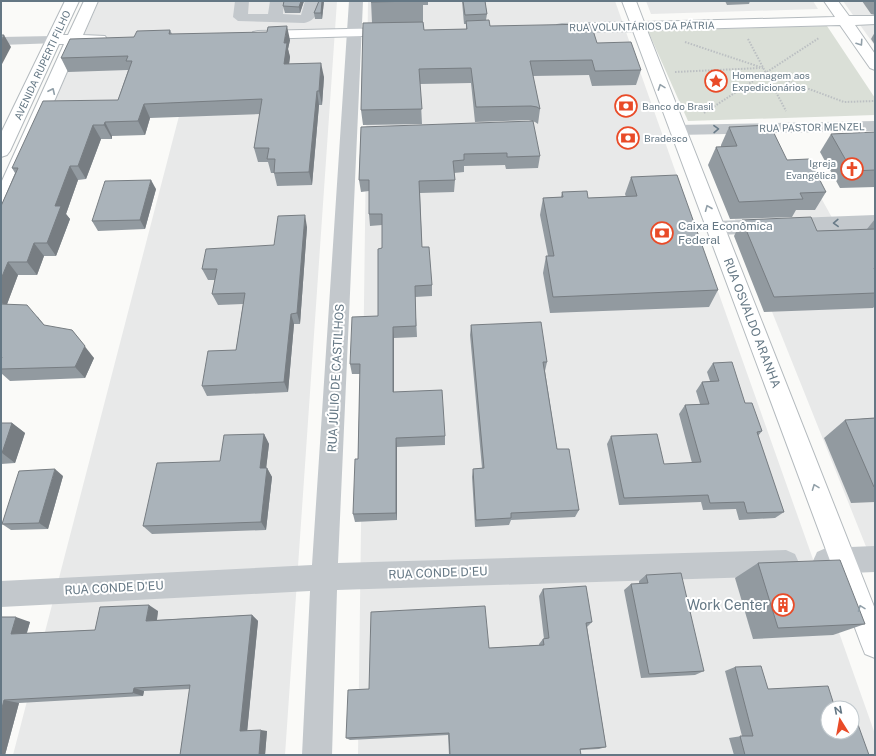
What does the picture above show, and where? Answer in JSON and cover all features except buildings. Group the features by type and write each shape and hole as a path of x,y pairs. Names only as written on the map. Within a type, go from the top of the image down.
{"main road":[{"name":"AVENIDA RUPERTI FILHO","path":"1,151 72,1"},
{"name":"AVENIDA RUPERTI FILHO","path":"1,203 76,39 91,1"},
{"name":"RUA OSVALDO ARANHA","path":"629,1 677,130 875,644"},
{"path":"832,1 875,66"},
{"name":"RUA VOLUNTÁRIOS DA PÁTRIA","path":"550,29 875,20"},
{"path":"243,36 402,32"},
{"path":"53,40 116,38"}],"street":[{"path":"242,1 240,17 274,19 307,18 312,1"},
{"path":"274,19 277,1"},
{"name":"RUA JÚLIO DE CASTILHOS","path":"317,755 324,577 357,133 355,33 356,1"},
{"path":"1,42 53,40"},
{"name":"RUA PASTOR MENZEL","path":"677,130 875,126"},
{"path":"716,228 875,222"},
{"name":"RUA CONDE D'EU","path":"1,594 324,577 875,559"}],"path":[{"path":"677,130 845,21"},
{"path":"740,24 794,128"},
{"path":"683,41 763,68"},
{"path":"656,73 763,68"},
{"path":"766,73 844,102 875,101"}],"shaded area":[{"path":"99,1 337,1 285,755 13,755 179,116 47,119"},
{"path":"368,1 615,1 875,734 875,755 358,755"},
{"path":"646,1 813,1 818,9 651,14"},
{"path":"843,1 875,1 875,46"},
{"path":"827,26 875,98 875,115 688,121 648,31"},
{"path":"805,169 840,232 875,231 875,569 716,172"}],"place":[{"name":"Homenagem aos Expedicionários","path":"716,81"},
{"name":"Banco do Brasil","path":"626,106"},
{"name":"Bradesco","path":"628,138"},
{"name":"Igreja Evangélica","path":"852,169"},
{"name":"Caixa Econômica Federal","path":"662,233"},
{"name":"Work Center","path":"783,605"}]}
